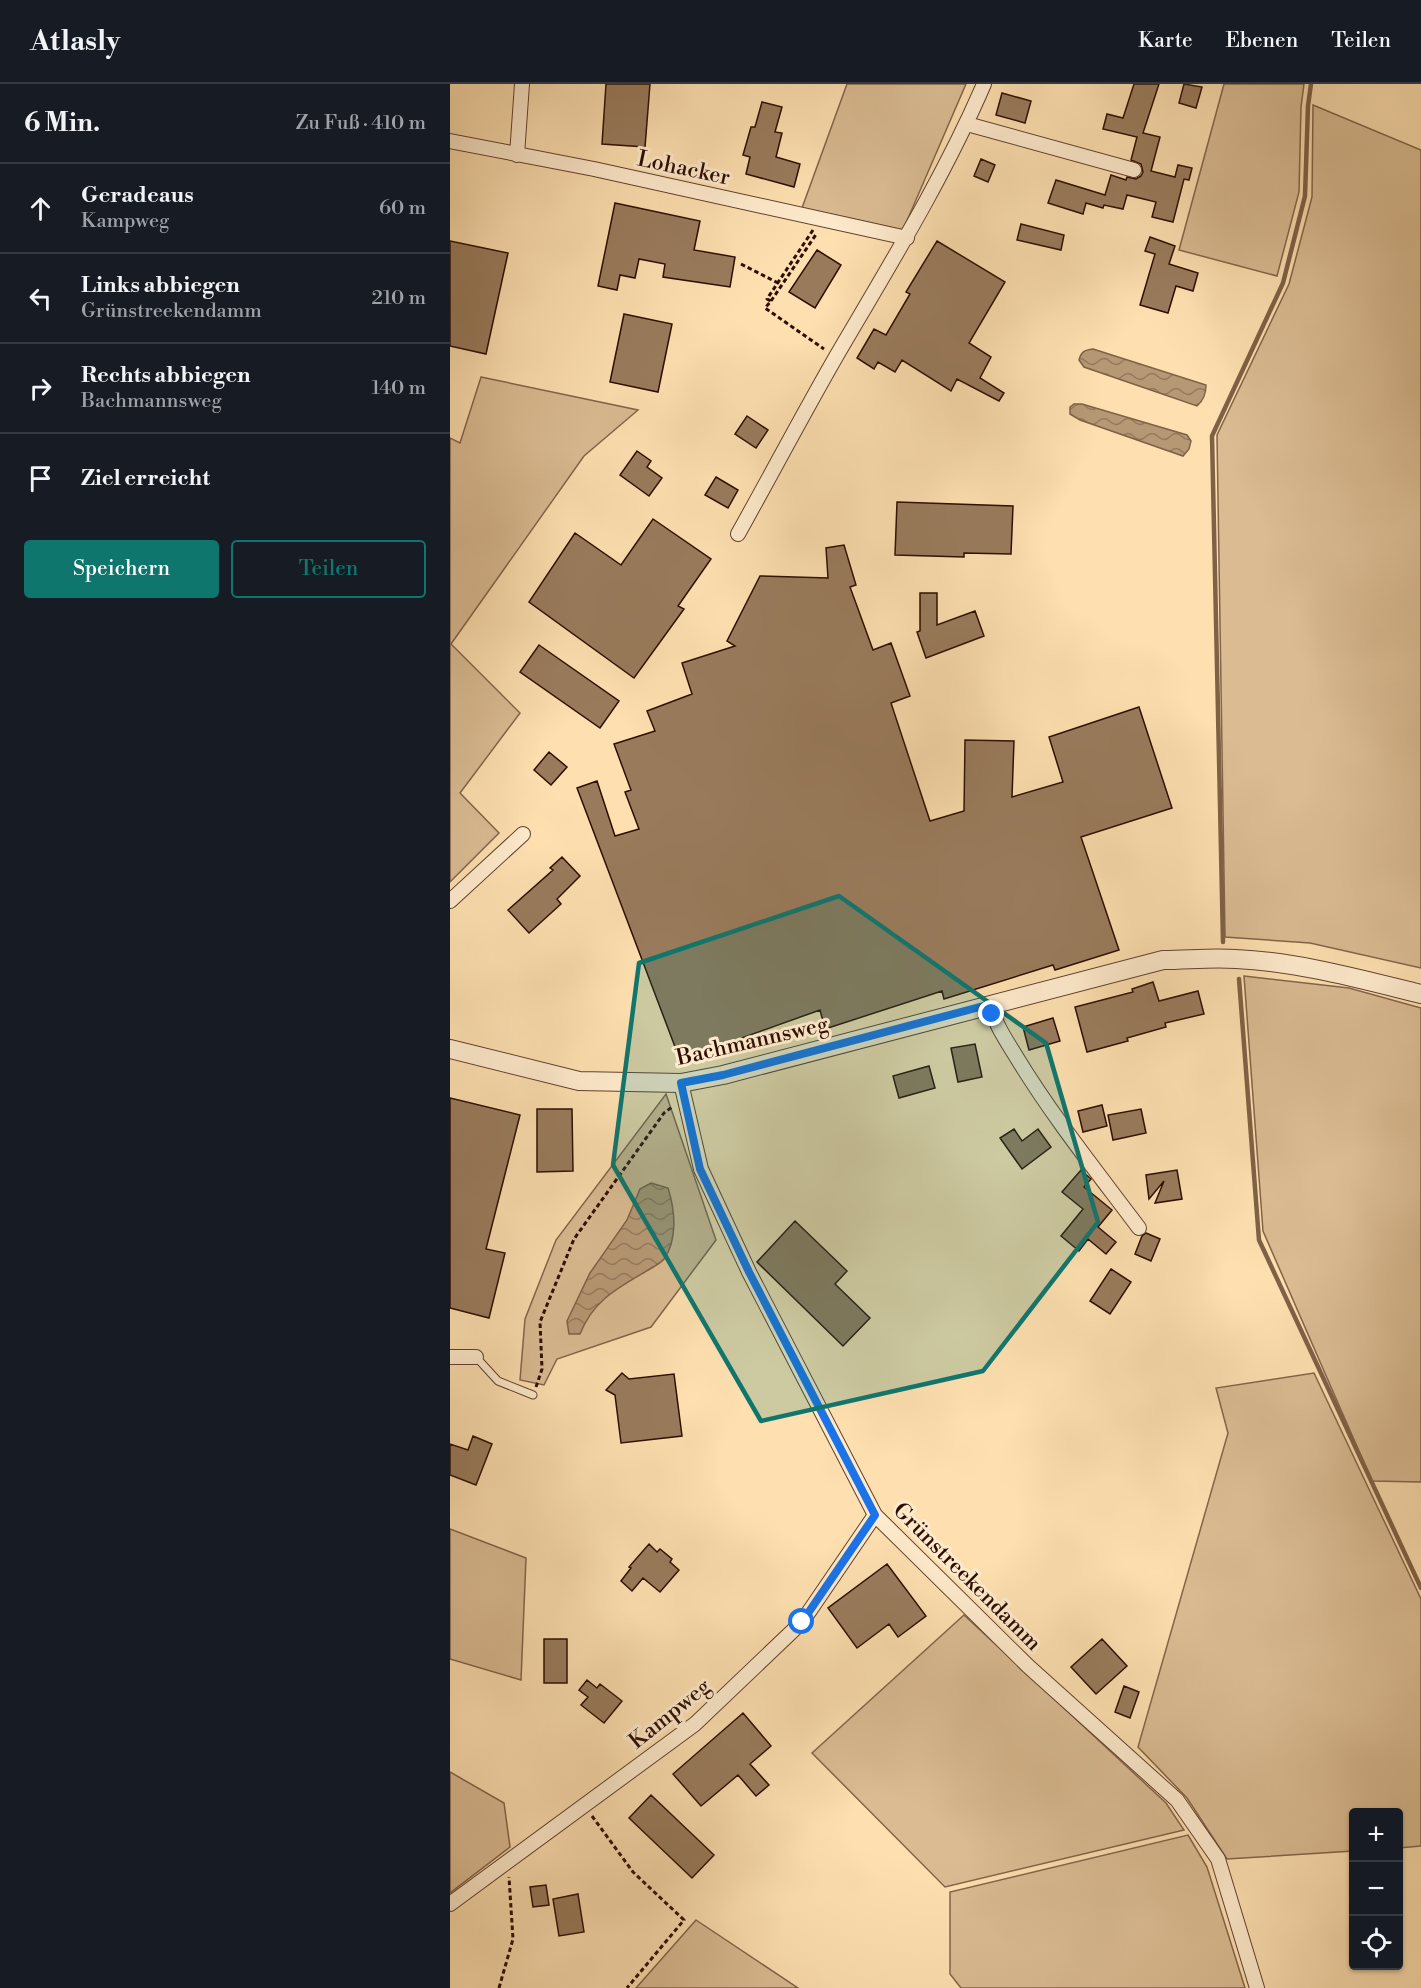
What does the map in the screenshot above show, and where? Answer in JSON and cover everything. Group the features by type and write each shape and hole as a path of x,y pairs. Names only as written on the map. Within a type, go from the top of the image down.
{"street":[{"path":"517,154 522,84"},
{"path":"738,534 836,358 908,238 967,124 984,84"},
{"path":"967,124 1134,170"},
{"name":"Lohacker","path":"450,141 594,169 821,223 908,238"},
{"path":"450,901 523,834"},
{"name":"Bachmannsweg","path":"450,1049 579,1081 682,1091 723,1075 1163,960 1235,958 1285,963 1421,994"},
{"path":"991,1004 992,1014 1036,1089 1139,1228"},
{"name":"Grünstreekendamm","path":"682,1091 700,1169 749,1272 875,1515 1028,1666 1177,1800 1218,1859 1257,1988"},
{"path":"450,1357 476,1357"},
{"name":"Kampweg","path":"450,1904 695,1724 802,1622 875,1515"}],"lane":[{"path":"476,1357 498,1381 533,1395"}],"path":[{"path":"821,223 780,284 767,299 771,301 765,308 836,358"},
{"path":"780,284 821,223"},
{"path":"741,264 780,284"},
{"path":"533,1395 542,1369 540,1322 574,1239 682,1091"},
{"path":"584,1805 633,1872 684,1920 627,1988"},
{"path":"499,1988 513,1940 507,1860"}],"highlighted area":[{"path":"839,896 1046,1043 1098,1222 983,1371 761,1421 613,1165 639,963"}],"shaded area":[{"path":"847,84 966,84 903,230 802,208"},
{"path":"1224,84 1304,84 1301,107 1299,192 1277,276 1179,250"},
{"path":"1313,105 1421,150 1421,968 1310,943 1225,937 1217,435 1289,284 1312,197"},
{"path":"481,377 638,410 584,456 451,644 520,713 460,793 499,833 450,882 450,438 460,443"},
{"path":"1244,976 1349,988 1421,1008 1421,1482 1372,1481 1263,1231"},
{"path":"666,1094 716,1240 651,1327 557,1359 544,1385 520,1380 525,1319 556,1240"},
{"path":"1314,1373 1421,1599 1421,1846 1403,1848 1403,1808 1349,1808 1349,1851 1227,1859 1187,1798 1138,1747 1228,1433 1216,1388"},
{"path":"450,1529 526,1558 521,1680 450,1659"},
{"path":"964,1615 1166,1803 1184,1830 945,1887 812,1753"},
{"path":"450,1772 504,1803 510,1847 450,1893"},
{"path":"1188,1835 1207,1867 1245,1988 961,1988 950,1974 950,1892"},
{"path":"696,1920 798,1988 636,1988"}],"water":[{"path":"1093,349 1206,385 1204,397 1197,406 1084,367 1079,360 1082,353"},
{"path":"1074,404 1082,404 1187,435 1191,441 1189,449 1183,456 1080,420 1070,414 1070,407"},
{"path":"651,1183 668,1188 674,1215 672,1243 664,1259 606,1297 592,1313 580,1334 569,1334 567,1321 590,1273 627,1220 640,1189"}],"building":[{"path":"606,84 650,84 645,147 602,144"},
{"path":"1134,84 1159,84 1143,133 1160,137 1151,171 1175,177 1178,165 1192,168 1189,180 1184,179 1173,222 1152,217 1156,202 1127,195 1123,209 1104,205 1103,208 1086,203 1083,214 1048,203 1056,180 1105,195 1111,175 1126,180 1127,177 1136,179 1141,176 1143,172 1141,164 1131,160 1137,137 1103,129 1107,114 1123,118"},
{"path":"1184,84 1202,87 1196,108 1179,103"},
{"path":"1002,93 1031,101 1025,123 996,115"},
{"path":"762,102 782,107 775,132 782,133 776,157 800,164 794,187 746,174 750,157 743,155 751,127 755,127"},
{"path":"981,159 995,165 988,182 974,176"},
{"path":"615,203 700,221 694,250 735,257 730,287 663,277 665,264 639,259 635,278 620,275 617,290 598,286"},
{"path":"1021,224 1064,235 1061,250 1017,240"},
{"path":"1150,237 1175,246 1169,264 1198,273 1193,291 1176,286 1168,313 1140,305 1155,254 1145,251"},
{"path":"450,241 508,253 486,354 450,346"},
{"path":"937,241 1005,282 969,343 991,357 980,378 1004,393 999,401 957,379 951,391 902,360 895,372 878,362 874,369 857,358 874,329 886,335 910,294 906,292"},
{"path":"817,250 841,265 815,308 789,292"},
{"path":"624,314 672,324 658,392 610,382"},
{"path":"747,416 768,430 756,448 735,434"},
{"path":"637,451 651,461 647,467 662,478 649,496 620,475"},
{"path":"716,477 738,490 728,508 705,495"},
{"path":"897,502 1013,506 1011,554 964,553 964,557 895,555"},
{"path":"653,519 711,559 678,606 684,609 634,678 529,602 575,533 621,565"},
{"path":"844,545 856,585 850,587 873,650 891,643 910,696 891,703 930,821 964,811 965,740 1014,741 1012,797 1063,782 1049,737 1139,707 1172,808 1081,837 1119,950 1055,970 1053,965 944,999 942,991 825,1029 820,1010 680,1060 577,788 597,781 615,836 639,829 625,792 631,790 614,744 655,731 647,711 692,694 682,663 735,646 727,641 760,576 828,578 826,548"},
{"path":"920,593 937,593 937,625 975,611 984,636 926,658 917,632 920,631"},
{"path":"539,645 619,701 600,728 520,672"},
{"path":"549,752 567,767 551,785 534,770"},
{"path":"562,857 580,876 557,899 561,904 529,933 508,910 553,870 550,868"},
{"path":"1153,982 1159,1001 1198,991 1204,1014 1165,1023 1166,1027 1127,1038 1128,1041 1087,1052 1075,1007 1133,992 1132,989"},
{"path":"1053,1018 1060,1041 1029,1050 1023,1027"},
{"path":"975,1044 982,1077 958,1082 951,1048"},
{"path":"929,1066 935,1088 899,1098 893,1076"},
{"path":"450,1098 520,1115 486,1249 505,1253 489,1318 450,1308"},
{"path":"1102,1105 1107,1126 1083,1132 1078,1111"},
{"path":"537,1109 572,1109 573,1171 537,1172"},
{"path":"1141,1109 1146,1133 1113,1140 1108,1115"},
{"path":"1014,1129 1022,1141 1038,1129 1051,1147 1022,1169 1000,1138"},
{"path":"1081,1170 1091,1179 1084,1187 1112,1210 1098,1227 1116,1242 1106,1254 1088,1239 1079,1251 1061,1236 1083,1209 1062,1192"},
{"path":"1177,1170 1182,1199 1155,1203 1164,1181 1149,1199 1146,1175"},
{"path":"795,1221 847,1271 835,1284 870,1318 843,1346 757,1262"},
{"path":"1146,1233 1160,1239 1151,1261 1135,1254 1142,1236"},
{"path":"1111,1269 1131,1282 1110,1314 1090,1301"},
{"path":"622,1373 629,1379 674,1374 682,1436 621,1443 615,1395 606,1390"},
{"path":"473,1436 492,1444 476,1485 450,1475 450,1444 468,1450"},
{"path":"649,1544 657,1552 660,1549 672,1559 670,1562 679,1570 660,1592 643,1578 632,1591 621,1581 631,1568 629,1567"},
{"path":"887,1564 926,1616 898,1637 889,1624 857,1648 828,1608"},
{"path":"544,1639 567,1639 567,1683 544,1683"},
{"path":"1102,1639 1127,1666 1096,1694 1071,1667"},
{"path":"587,1680 597,1688 600,1684 622,1701 604,1723 581,1705 588,1697 579,1690"},
{"path":"1124,1686 1139,1692 1130,1718 1115,1712"},
{"path":"743,1713 771,1746 750,1764 769,1785 756,1796 738,1775 701,1806 673,1774"},
{"path":"651,1795 714,1855 692,1878 629,1818"},
{"path":"546,1885 549,1905 533,1907 530,1887"},
{"path":"578,1894 584,1932 559,1936 553,1899"}],"waterway":[{"path":"1223,942 1212,436 1283,283 1305,196 1308,106 1311,84"},
{"path":"1239,979 1259,1240 1421,1588"}],"route":[{"path":"802,1622 875,1515 749,1272 700,1169 681,1083 723,1075 991,1004 992,1014"}]}
